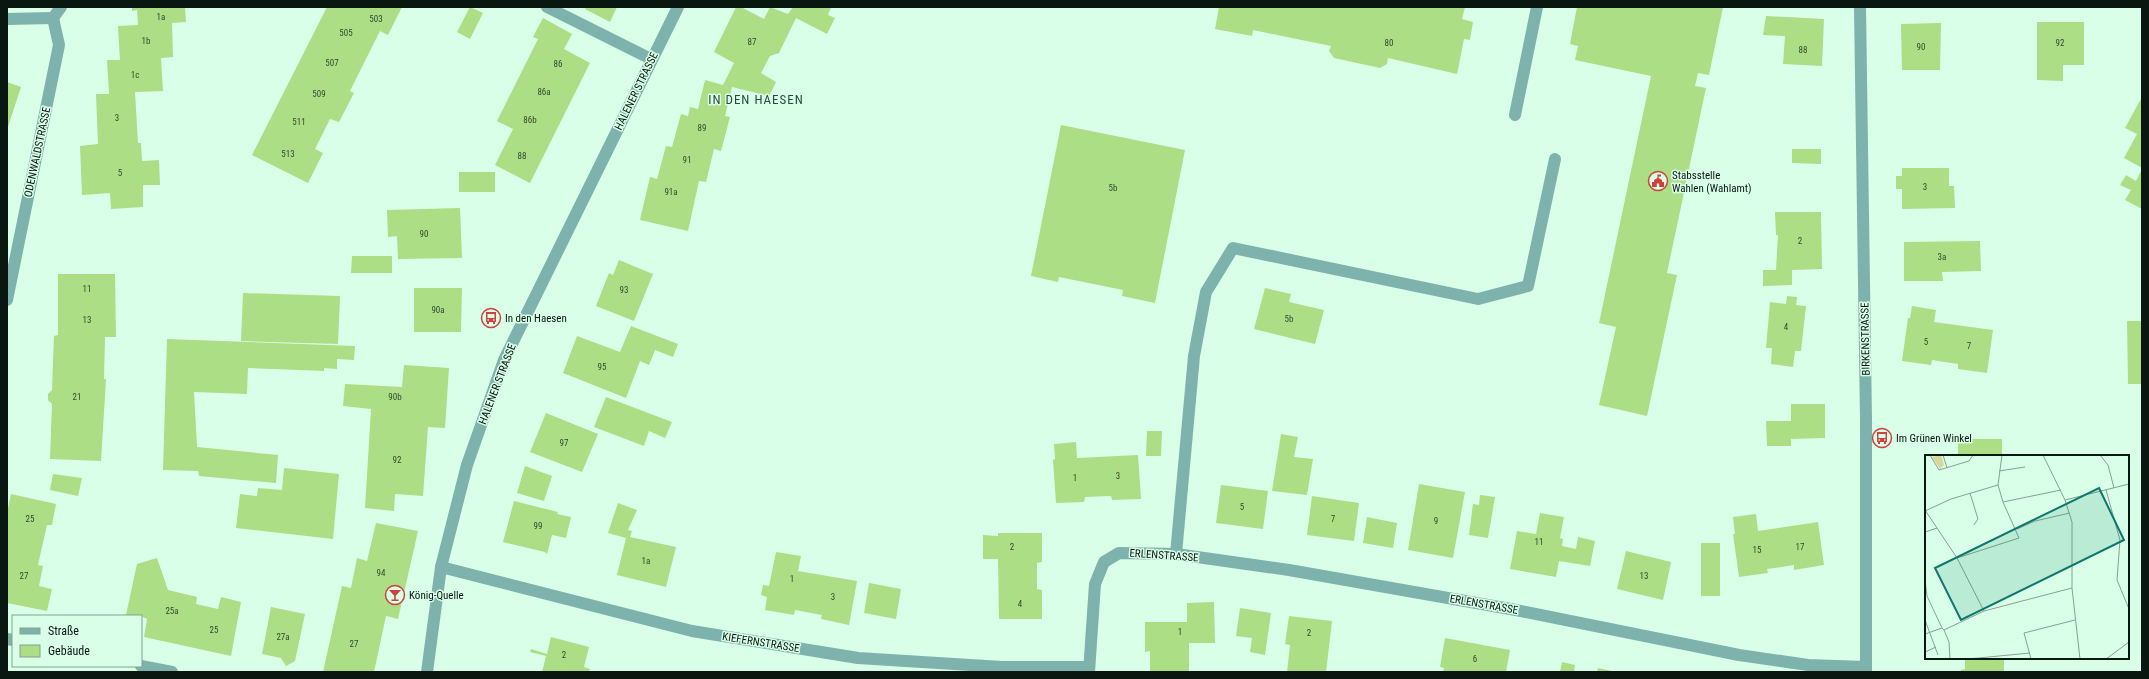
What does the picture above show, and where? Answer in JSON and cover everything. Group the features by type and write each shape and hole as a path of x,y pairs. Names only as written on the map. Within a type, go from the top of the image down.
{"street":[{"path":"7,20 53,18 61,7"},
{"path":"547,7 651,60"},
{"name":"HALENER STRASSE","path":"427,672 441,567 467,465 504,360 678,7"},
{"path":"1515,115 1537,7"},
{"name":"BIRKENSTRASSE","path":"1860,7 1866,432 1866,669"},
{"name":"ODENWALDSTRASSE","path":"7,300 59,44 53,18"},
{"path":"1176,554 1194,356 1206,292 1232,248 1478,298 1528,286 1555,159"},
{"name":"ERLENSTRASSE","path":"1089,669 1095,584 1104,562 1119,553 1176,554 1289,570 1516,610 1739,655 1808,665 1866,669"},
{"name":"KIEFERNSTRASSE","path":"441,567 692,631 858,658 1002,667 1089,669"},
{"path":"142,666 172,672"}],"building":[{"path":"132,7 185,7 186,22 172,23 173,57 161,58 163,91 135,92 138,143 141,143 142,161 159,160 160,185 143,185 143,207 111,209 110,193 82,195 80,146 98,144 96,94 109,94 107,60 120,60 118,26 138,25 137,10 132,11"},
{"path":"327,7 402,7 388,35 380,31 350,91 354,93 339,122 330,119 315,149 323,153 308,183 252,155"},
{"path":"470,7 483,13 470,39 457,32"},
{"path":"586,7 617,7 610,22 585,9"},
{"path":"736,7 741,7 764,19 770,7 788,14 793,7 831,7 828,15 835,18 827,34 796,18 779,53 770,56 761,73 776,82 769,96 732,87 725,116 730,117 721,151 714,149 706,182 699,181 688,231 640,220 650,177 657,179 666,146 672,147 681,114 688,116 690,107 698,109 705,80 723,85 734,63 714,52"},
{"path":"1219,7 1465,7 1462,19 1473,22 1470,40 1464,39 1457,74 1388,58 1387,64 1380,68 1334,58 1329,51 1331,46 1253,30 1252,36 1215,29"},
{"name":"Stabsstelle Wahlen (Wahlamt)","path":"1577,7 1723,7 1709,75 1698,73 1695,86 1706,88 1667,273 1677,275 1647,416 1599,405 1616,327 1599,323 1651,76 1575,60 1578,46 1570,44"},
{"path":"1766,16 1824,19 1822,66 1783,64 1785,36 1763,35"},
{"path":"543,18 572,34 564,49 590,63 530,183 495,165 513,129 497,121 538,39 533,37"},
{"path":"2037,22 2084,22 2084,65 2063,65 2063,81 2037,80"},
{"path":"1941,23 1940,70 1902,70 1901,24"},
{"path":"7,82 21,87 7,130"},
{"path":"2142,97 2142,168 2124,158 2137,134 2125,128"},
{"path":"1061,125 1185,150 1155,303 1122,296 1123,290 1059,277 1058,282 1031,276"},
{"path":"1792,149 1821,149 1821,164 1792,163"},
{"path":"1902,168 1949,168 1949,186 1954,186 1955,208 1902,209 1902,189 1896,189 1896,176 1902,176"},
{"path":"2142,169 2142,209 2125,200 2131,190 2120,185 2126,175 2136,181"},
{"path":"459,172 495,172 495,192 459,192"},
{"path":"460,208 462,258 398,259 397,236 388,237 387,210"},
{"path":"1775,212 1821,212 1822,269 1792,270 1792,285 1763,286 1763,270 1776,270 1778,235 1776,235"},
{"path":"1980,241 1981,271 1942,272 1943,281 1904,281 1904,242"},
{"path":"352,256 392,256 392,273 351,273"},
{"path":"619,260 653,274 634,321 596,306 609,273 613,275"},
{"path":"58,274 115,274 116,337 105,337 104,379 106,379 101,461 50,459 52,404 48,400 48,394 52,390 54,336 58,335"},
{"path":"414,288 462,288 461,332 414,332"},
{"path":"1265,288 1291,294 1289,302 1324,310 1315,344 1254,329"},
{"path":"243,293 340,296 338,344 241,341"},
{"path":"1787,296 1797,297 1796,305 1806,306 1801,351 1795,351 1793,367 1771,364 1772,348 1766,348 1770,302 1786,304"},
{"path":"1912,306 1936,310 1934,322 1993,330 1987,373 1958,369 1958,364 1932,360 1931,365 1902,361 1908,318 1910,318"},
{"path":"2127,321 2142,321 2142,384 2128,384"},
{"path":"631,326 678,344 673,357 655,350 649,365 640,361 626,398 563,373 577,336 620,352"},
{"path":"167,339 355,346 354,360 337,359 337,369 324,368 324,371 248,368 247,394 194,392 197,447 278,455 276,483 199,476 198,471 163,470"},
{"path":"404,365 449,368 445,428 428,427 423,496 395,494 394,511 365,508 371,409 343,406 345,384 402,387"},
{"path":"606,397 672,422 665,438 649,431 644,446 594,427"},
{"path":"1791,404 1825,404 1825,438 1791,439 1791,446 1767,446 1766,421 1791,421"},
{"path":"546,413 598,434 582,472 530,452"},
{"path":"1147,431 1162,431 1161,456 1146,456"},
{"path":"1281,434 1298,437 1294,457 1313,459 1307,495 1272,491"},
{"path":"1958,439 2002,439 2002,455 1958,455"},
{"path":"1076,442 1077,458 1138,455 1141,499 1112,500 1111,496 1085,497 1084,502 1056,503 1053,460 1055,459 1054,444"},
{"path":"525,466 552,476 544,501 517,493"},
{"path":"284,468 339,474 333,539 236,528 240,494 257,496 258,488 282,490"},
{"path":"53,474 82,478 78,496 50,490"},
{"path":"1419,484 1465,492 1453,558 1408,550"},
{"path":"1221,485 1268,491 1263,529 1216,523"},
{"path":"11,494 56,504 52,525 47,525 38,565 43,566 39,586 52,589 47,611 7,603 7,513"},
{"path":"1480,495 1495,497 1488,538 1469,535 1473,504 1479,505"},
{"path":"1312,496 1359,503 1354,541 1307,535"},
{"path":"514,501 558,512 557,514 571,517 566,538 552,535 547,554 545,552 503,542"},
{"path":"618,503 637,510 628,530 632,531 630,537 676,547 666,587 617,575 626,538 608,533"},
{"path":"1540,513 1564,517 1560,538 1563,539 1562,546 1576,549 1578,537 1595,541 1590,566 1559,561 1556,577 1510,569 1517,531 1536,534"},
{"path":"1756,514 1758,531 1818,522 1824,565 1794,570 1794,565 1767,569 1768,573 1739,577 1733,534 1735,534 1733,517"},
{"path":"1367,517 1397,523 1393,548 1363,543"},
{"path":"376,523 418,531 398,619 386,616 374,672 323,672 342,586 351,588 357,558 367,561"},
{"path":"998,533 1042,533 1042,562 1037,563 1037,589 1042,590 1042,619 999,619 998,559 983,559 983,535 998,536"},
{"path":"1701,543 1720,543 1720,596 1701,596"},
{"path":"1626,551 1671,562 1663,600 1617,589"},
{"path":"776,552 801,556 798,571 857,581 849,625 821,619 822,615 795,610 794,615 765,610 767,597 761,595 763,585 769,586"},
{"path":"157,558 168,590 197,597 196,604 218,609 221,597 241,602 231,656 144,637 147,619 142,615 126,615 137,564"},
{"path":"869,583 901,589 896,619 864,613"},
{"path":"1214,602 1215,643 1189,643 1189,672 1150,672 1150,651 1145,652 1145,622 1187,622 1187,603"},
{"path":"271,607 305,614 295,661 286,666 281,658 262,654"},
{"path":"1240,608 1271,613 1265,655 1250,652 1252,638 1236,636"},
{"path":"1289,616 1332,621 1326,672 1287,672 1290,645 1285,644"},
{"path":"551,637 589,647 584,667 590,669 589,672 542,672 546,656 530,652 531,649 547,654"},
{"path":"1445,638 1510,650 1506,672 1443,672 1444,668 1440,667"},
{"path":"1965,659 2004,659 2004,672 1961,672 1961,670 1965,669"},
{"path":"1562,662 1575,665 1574,672 1560,672"},
{"path":"1598,668 1612,671 1612,672 1597,672"}],"place":[{"name":"Stabsstelle Wahlen (Wahlamt)","path":"1658,181"},
{"name":"In den Haesen","path":"491,318"},
{"name":"Im Grünen Winkel","path":"1882,438"},
{"name":"König-Quelle","path":"395,595"}],"district":[{"name":"IN DEN HAESEN","path":"756,99"}]}
